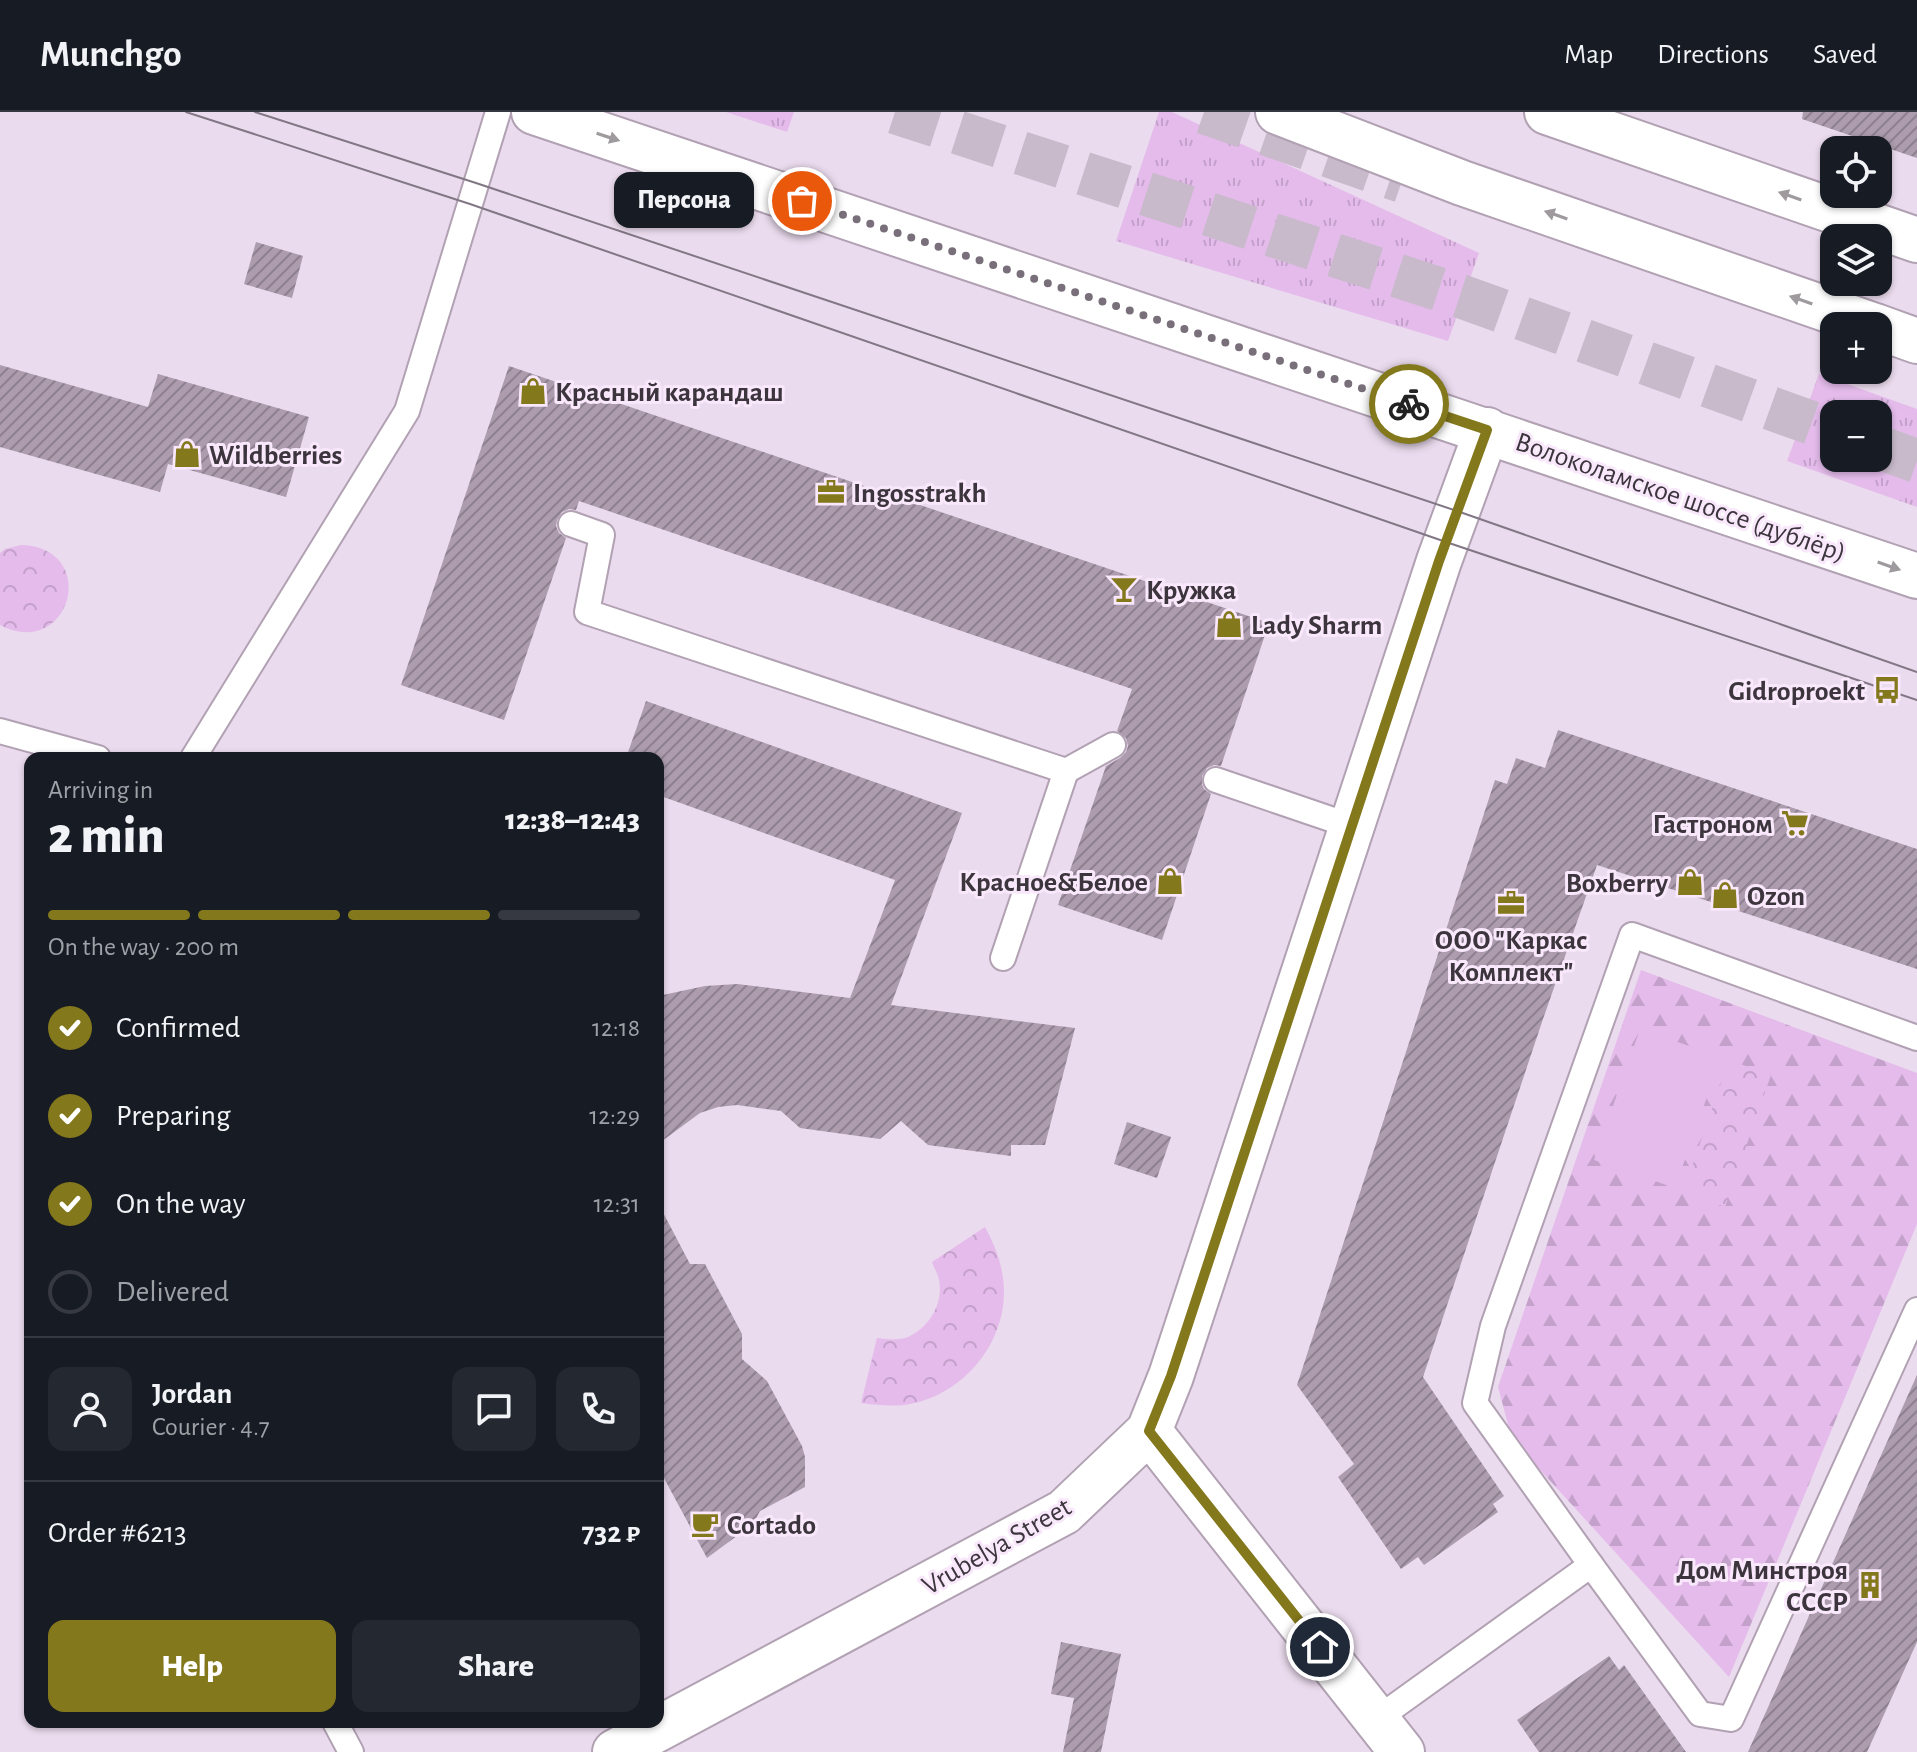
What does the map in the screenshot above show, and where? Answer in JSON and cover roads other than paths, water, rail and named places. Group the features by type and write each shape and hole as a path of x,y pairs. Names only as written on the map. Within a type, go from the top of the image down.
{"main road":[{"name":"Волоколамское шоссе (дублёр)","path":"534,112 1917,576"},
{"path":"1278,112 1462,183 1835,312"},
{"path":"1548,112 1917,240"},
{"path":"1892,332 1917,341"},
{"name":"Vrubelya Street","path":"664,1726 1064,1512 1149,1431 1171,1376 1439,561 1487,430"},
{"path":"1149,1431 1390,1736"},
{"name":"Vrubelya Street","path":"615,1752 660,1728"}],"lane":[{"path":"197,752 407,411 498,112"},
{"path":"571,524 602,535 587,612 1066,771"},
{"path":"0,731 76,752"},
{"path":"1003,958 1066,771 1113,745"},
{"path":"1216,780 1351,826"},
{"path":"1917,1038 1632,935 1493,1326 1475,1403 1700,1714 1731,1719 1917,1310"},
{"path":"1390,1736 1591,1565"},
{"path":"338,1728 351,1752"}],"tunnel":[{"path":"895,112 1463,297 1820,426"},
{"path":"1204,112 1402,181"},
{"path":"1892,452 1917,461"}],"tram line":[{"path":"186,112 470,204 1446,542 1917,700"},
{"path":"255,112 1457,511 1917,672"}],"place":[{"name":"Персона","path":"802,201"},
{"name":"Красный карандаш","path":"533,391"},
{"name":"Wildberries","path":"187,454"},
{"name":"Ingosstrakh","path":"831,492"},
{"name":"Кружка","path":"1124,589"},
{"name":"Lady Sharm","path":"1229,624"},
{"name":"Gidroproekt","path":"1887,690"},
{"name":"Гастроном","path":"1795,823"},
{"name":"Красное&Белое","path":"1170,881"},
{"name":"Boxberry","path":"1690,882"},
{"name":"Ozon","path":"1725,895"},
{"name":"ООО \"Каркас Комплект\"","path":"1511,903"},
{"name":"Cortado","path":"705,1524"},
{"name":"Дом Минстроя СССР","path":"1870,1585"}]}
